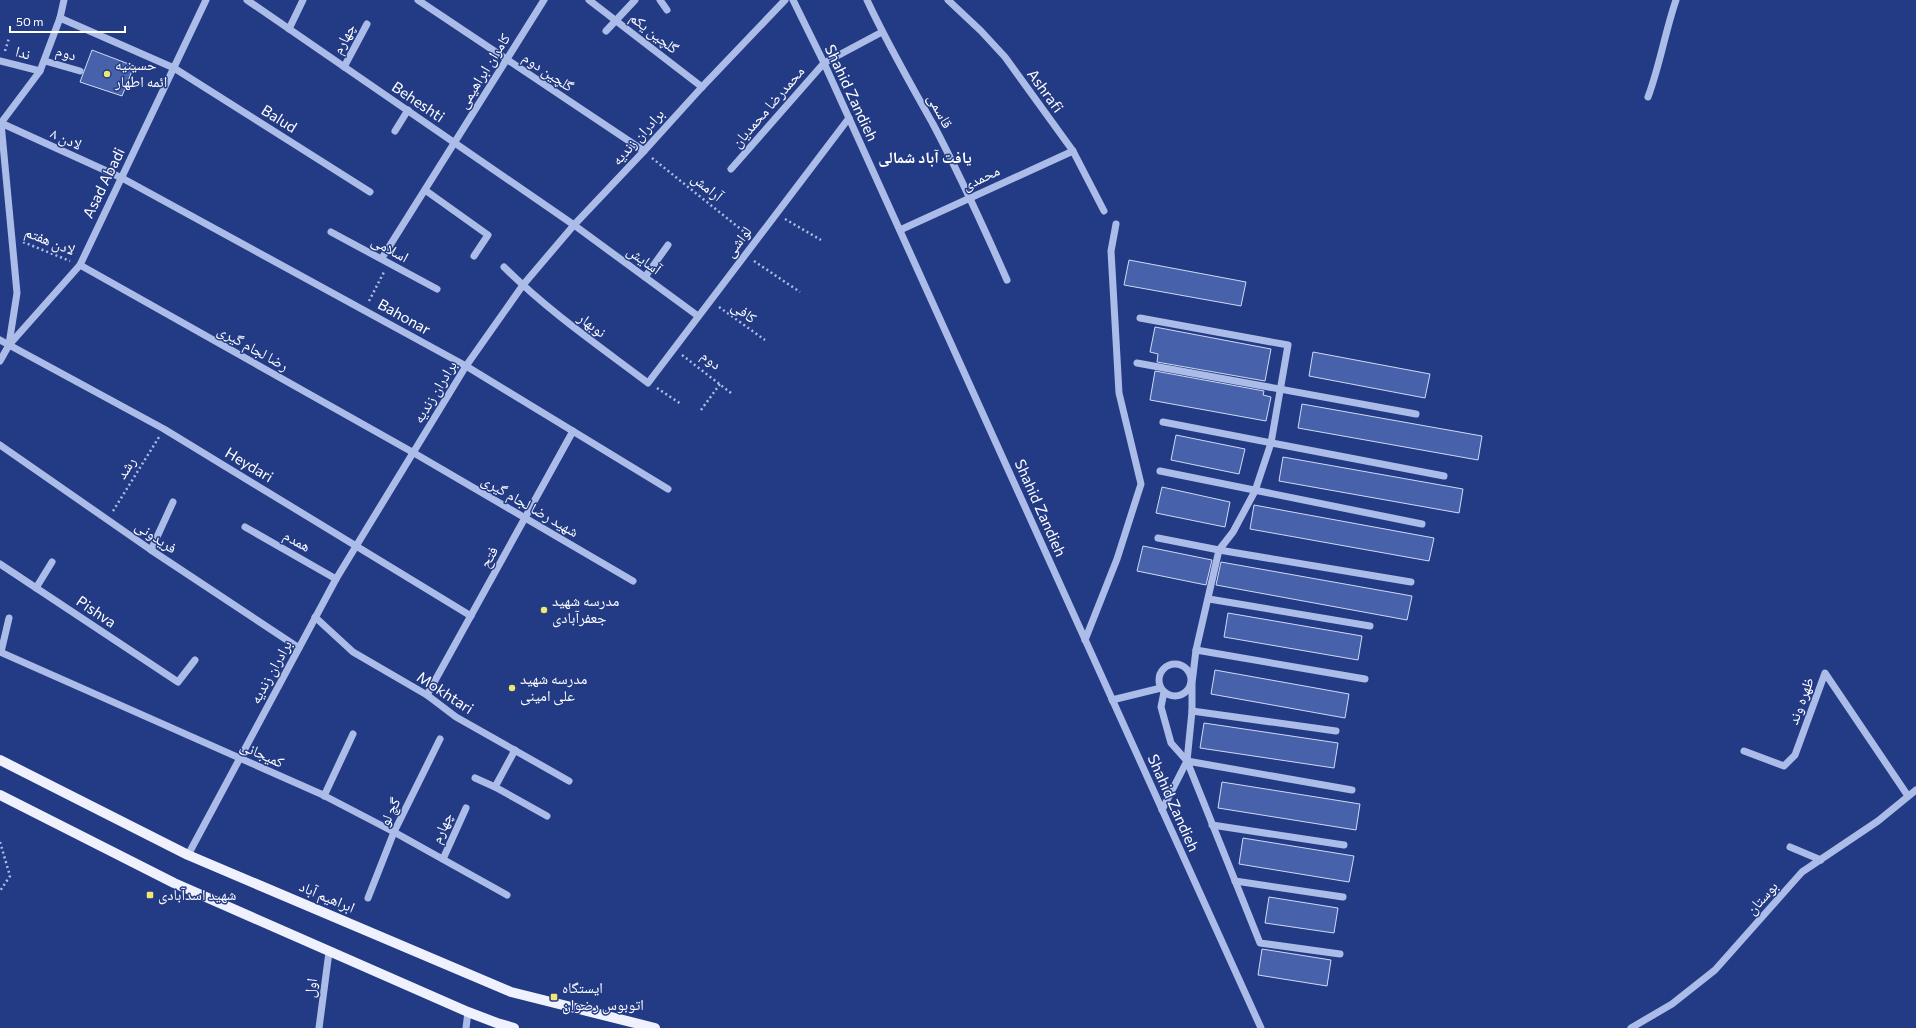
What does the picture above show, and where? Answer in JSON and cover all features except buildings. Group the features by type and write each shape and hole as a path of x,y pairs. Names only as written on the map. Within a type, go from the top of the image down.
{"main road":[{"name":"ابراهیم آباد","path":"0,760 188,855 511,992 655,1028"},
{"path":"0,795 174,883 468,1012 496,1026 514,1028"}],"street":[{"path":"9,345 17,293 13,238 2,160 1,123 40,71 60,18 64,0"},
{"name":"Asad Abadi","path":"0,361 9,345 80,265 206,0"},
{"name":"Beheshti","path":"247,0 574,225"},
{"path":"289,29 304,0"},
{"name":"گلچین دوم","path":"418,0 644,151"},
{"name":"کامران ابراهیمی","path":"382,258 544,0"},
{"name":"گلچین یکم","path":"589,0 702,87"},
{"path":"606,31 635,0"},
{"path":"660,0 668,10"},
{"name":"برادران زندیه","path":"188,855 336,579 466,366 523,286 574,225 785,0"},
{"name":"Shahid Zandieh","path":"793,0 824,63 1261,1028"},
{"name":"قاسمی","path":"867,0 882,32 933,124 970,197 1007,280"},
{"name":"Ashrafi","path":"948,0 981,31 1005,57 1073,151 1104,211"},
{"path":"1648,97 1655,77 1666,29 1676,0"},
{"name":"Balud","path":"60,18 174,68 370,192"},
{"name":"چهارم","path":"344,67 367,24"},
{"path":"824,63 882,32"},
{"name":"دوم","path":"45,60 80,71"},
{"name":"ندا","path":"0,61 40,71"},
{"name":"محمدرضا محمدیان","path":"731,169 824,63"},
{"path":"395,131 408,110"},
{"name":"لواشی","path":"648,383 849,118"},
{"name":"لادن ۸","path":"1,123 122,178"},
{"name":"محمدی","path":"900,230 1073,151"},
{"name":"Bahonar","path":"122,178 466,366 668,489"},
{"path":"424,190 488,235 474,256"},
{"path":"1085,640 1116,559 1141,484 1119,393 1111,252 1116,224"},
{"name":"آسایش","path":"574,225 698,316"},
{"name":"اسلامی","path":"331,232 382,258 436,289"},
{"path":"645,277 668,245"},
{"name":"رضا لجام گیری","path":"80,265 414,453"},
{"path":"504,267 523,286"},
{"name":"نوبهار","path":"523,286 573,328 648,383"},
{"path":"1140,318 1288,345 1282,390 1271,443 1255,490 1233,532 1219,550 1209,599 1196,650 1192,683 1192,711 1187,761 1162,810"},
{"name":"Heydari","path":"0,340 164,428 471,616"},
{"path":"1137,363 1416,414"},
{"path":"1163,422 1444,476"},
{"name":"فتح","path":"427,695 573,431"},
{"name":"فریدونی","path":"0,445 151,550 299,648"},
{"name":"شهید رضا لجام گیری","path":"414,453 632,581"},
{"path":"1160,472 1422,524"},
{"path":"151,550 173,502"},
{"name":"همدم","path":"245,527 336,579"},
{"path":"1158,538 1219,550 1411,582"},
{"path":"36,588 52,562"},
{"name":"Pishva","path":"0,564 178,682 195,660"},
{"path":"1209,599 1370,626"},
{"name":"Mokhtari","path":"315,617 353,652 427,695 456,717 569,780"},
{"path":"0,652 9,618"},
{"path":"1196,650 1365,679"},
{"name":"کمیجانی","path":"0,652 324,796 394,832 507,895"},
{"path":"1162,690 1168,695 1178,697 1187,692 1192,683 1190,672 1181,665 1170,665 1161,672 1159,677 1162,690 1161,707 1170,743 1187,761 1260,943 1340,954"},
{"name":"ظهره وند","path":"1744,751 1784,766 1796,755 1825,673 1908,796"},
{"path":"1112,700 1162,690"},
{"path":"1192,711 1336,731"},
{"path":"324,796 353,734"},
{"name":"گچ لو","path":"368,898 394,832 440,739"},
{"path":"495,787 514,750"},
{"path":"1187,761 1352,790"},
{"path":"476,778 547,816"},
{"name":"بوستان","path":"1631,1028 1672,1004 1715,970 1802,872 1878,821 1916,790"},
{"name":"چهارم","path":"443,859 466,808"},
{"path":"1212,825 1344,845"},
{"path":"1790,846 1821,860"},
{"path":"1235,881 1343,897"},
{"name":"اول","path":"319,1028 330,952"},
{"path":"466,1028 468,1012"}],"path":[{"name":"آرامش","path":"644,151 755,241"},
{"path":"776,213 821,240"},
{"name":"لادن هفتم","path":"13,238 80,265"},
{"path":"745,255 800,292"},
{"path":"364,311 389,262"},
{"name":"کافی","path":"710,301 765,340"},
{"name":"دوم","path":"674,349 731,393"},
{"path":"648,383 681,404"},
{"path":"701,410 720,384"},
{"name":"رشد","path":"107,519 164,428"},
{"path":"0,842 10,876 0,891"}],"place":[{"name":"حسینیه ائمه اطهار","path":"107,74"},
{"name":"مدرسه شهید جعفرآبادی","path":"544,610"},
{"name":"مدرسه شهید علی امینی","path":"512,688"},
{"name":"شهید اسدآبادی","path":"150,895"},
{"name":"ایستگاه اتوبوس رضوان","path":"554,997"}],"district":[{"name":"یافت آباد شمالی","path":"925,157"}]}
